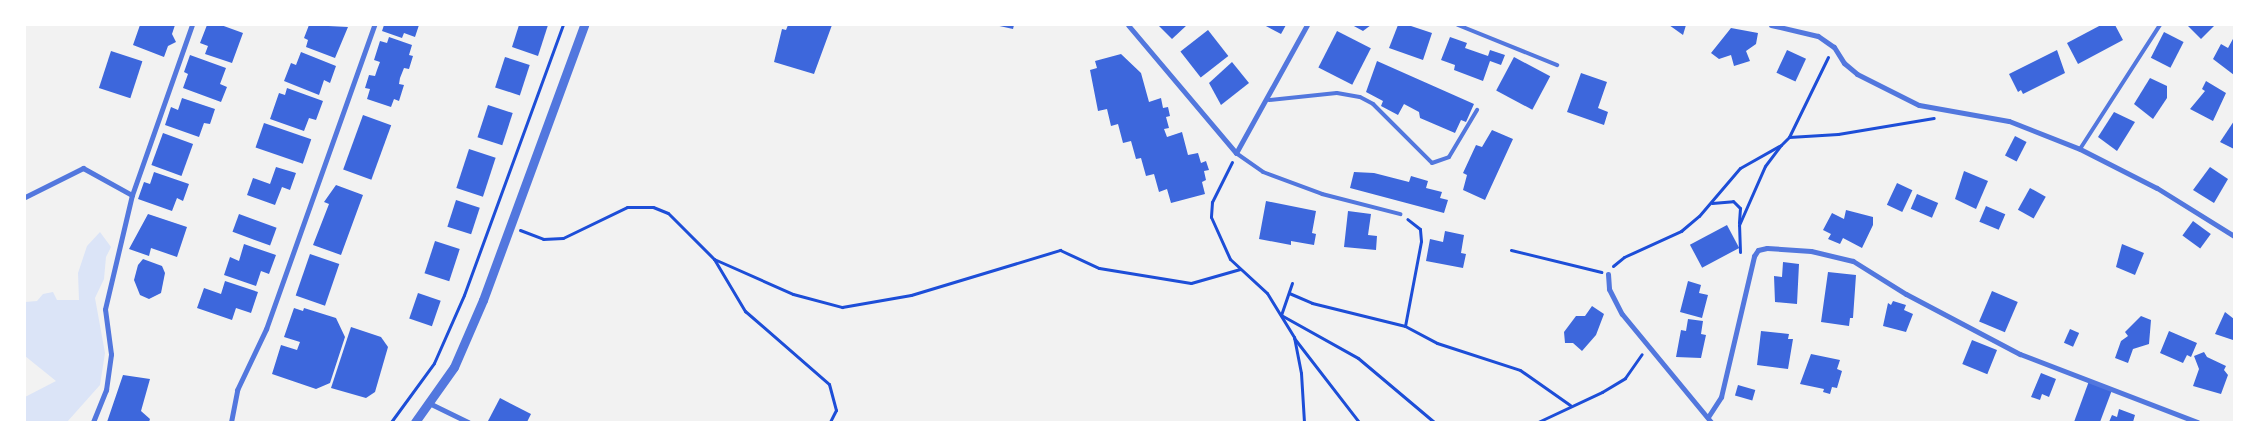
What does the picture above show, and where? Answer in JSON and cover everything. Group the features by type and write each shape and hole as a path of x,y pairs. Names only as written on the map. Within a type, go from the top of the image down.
{"street":[{"path":"93,422 106,390 111,354 104,309 132,195 192,25"},
{"path":"231,422 237,390 266,329 275,299 374,25"},
{"path":"415,422 431,404 454,367 511,224 584,25"},
{"path":"1128,25 1236,154 1268,100 1306,25"},
{"path":"1771,25 1818,36 1834,47 1844,63 1878,86 1919,105 1958,114 2009,120 2080,149 2157,188 2234,236"},
{"path":"25,197 84,168 132,195"},
{"path":"1608,274 1615,302 1710,419 1721,397 1754,256 1758,250 1767,248 1811,251 1853,261 1906,294 2020,354 2197,422"},
{"path":"431,404 468,422"}],"lane":[{"path":"1458,25 1557,65"},
{"path":"2080,149 2160,25"},
{"path":"1268,100 1337,93 1360,97 1373,104 1432,163 1449,157 1477,110"},
{"path":"1236,154 1263,172 1322,194 1400,214"}],"path":[{"path":"392,422 434,363 464,295 563,25"},
{"path":"1739,225 1765,166 1788,137 1834,47"},
{"path":"1788,137 1882,128 1958,114"},
{"path":"1511,250 1608,274 1624,257 1681,230 1712,203 1740,168 1781,145"},
{"path":"1236,154 1212,202 1211,217 1230,259 1268,293 1294,337 1359,422"},
{"path":"1712,203 1733,202 1740,208 1740,252"},
{"path":"511,224 532,236 553,240 573,235 627,207 653,207 668,213 714,259 745,311 829,384 836,410 830,422"},
{"path":"1400,214 1420,229 1421,241 1404,326"},
{"path":"714,259 793,294 842,307 911,295 1060,250 1100,268 1191,283 1240,269"},
{"path":"1281,315 1292,283"},
{"path":"1289,292 1312,303 1404,326 1437,343 1520,370 1570,405"},
{"path":"1281,315 1358,358 1434,422"},
{"path":"1294,337 1301,373 1304,422"},
{"path":"1538,422 1570,405 1602,392 1625,378 1648,344"}],"shaded area":[{"path":"100,232 111,247 106,257 104,279 95,298 105,353 100,385 67,422 25,422 25,397 56,381 25,356 25,302 37,301 43,294 53,292 57,300 79,300 78,273 87,246"}],"building":[{"path":"140,25 175,25 172,34 176,42 168,46 164,57 133,45"},
{"path":"207,25 221,25 243,33 232,63 205,54 208,46 200,43"},
{"path":"309,25 348,27 335,58 306,47 308,40 304,38"},
{"path":"384,25 419,25 415,37 404,33 402,38 382,31"},
{"path":"519,25 548,25 538,56 512,47"},
{"path":"788,25 832,25 814,74 774,62 782,29 786,30"},
{"path":"995,25 1014,25 1013,29"},
{"path":"1158,25 1187,25 1172,39"},
{"path":"1264,25 1286,25 1281,34"},
{"path":"1352,25 1371,25 1363,31"},
{"path":"1398,25 1408,25 1432,33 1423,60 1389,48"},
{"path":"1669,25 1686,25 1683,35"},
{"path":"2101,25 2115,25 2123,40 2078,64 2067,43"},
{"path":"2187,25 2215,25 2201,39"},
{"path":"1731,28 1758,33 1756,44 1746,51 1750,61 1734,66 1731,55 1719,59 1711,53"},
{"path":"1208,30 1228,56 1201,78 1180,52"},
{"path":"1337,31 1371,48 1352,85 1318,68"},
{"path":"2164,32 2184,42 2170,68 2151,58"},
{"path":"389,37 412,45 409,55 413,56 409,69 404,68 400,78 399,84 404,85 399,101 394,99 391,107 367,99 370,89 365,88 369,75 375,76 380,62 374,60 380,41 387,43"},
{"path":"1450,37 1467,43 1465,48 1488,56 1490,50 1505,55 1501,65 1490,61 1483,81 1454,70 1455,65 1441,60"},
{"path":"2234,37 2234,75 2213,59 2221,44 2228,48"},
{"path":"1787,50 1806,59 1795,82 1776,73"},
{"path":"2057,50 2065,73 2023,94 2021,90 2018,92 2009,74"},
{"path":"111,51 142,61 130,98 99,88"},
{"path":"301,52 336,66 330,83 324,80 319,95 284,81 291,63 296,65"},
{"path":"1121,54 1141,73 1149,102 1161,98 1163,108 1168,107 1170,116 1166,117 1169,128 1164,129 1167,137 1182,132 1188,155 1198,153 1201,163 1206,161 1209,170 1204,171 1206,180 1202,182 1205,194 1171,203 1167,189 1159,192 1154,174 1146,176 1141,158 1136,159 1131,141 1123,143 1118,124 1111,126 1107,109 1098,111 1090,70 1097,68 1095,61"},
{"path":"190,55 226,68 220,84 227,87 221,102 183,88 188,74 184,72"},
{"path":"505,57 530,65 520,95 495,87"},
{"path":"1514,57 1550,76 1532,110 1496,91"},
{"path":"1377,61 1474,104 1466,122 1461,120 1455,133 1420,118 1419,112 1404,104 1398,115 1381,106 1383,101 1366,92"},
{"path":"1232,62 1249,83 1221,105 1209,83"},
{"path":"1581,73 1607,82 1598,108 1608,112 1604,125 1567,112"},
{"path":"2150,78 2167,86 2167,98 2153,119 2134,104"},
{"path":"2206,81 2226,93 2213,121 2190,109 2205,91 2202,89"},
{"path":"287,88 323,101 316,120 309,118 304,131 270,119 279,93 285,95"},
{"path":"182,98 215,109 210,124 204,123 199,137 165,125 171,107 178,110"},
{"path":"488,105 513,113 502,145 477,137"},
{"path":"2114,112 2135,122 2117,151 2098,137"},
{"path":"363,115 391,125 371,180 343,170"},
{"path":"2234,121 2234,149 2220,142"},
{"path":"264,123 311,139 303,164 256,148"},
{"path":"1492,130 1513,139 1485,200 1463,190 1467,175 1463,173 1476,145 1482,147"},
{"path":"163,133 193,144 181,176 151,165"},
{"path":"2015,136 2027,142 2017,162 2005,156"},
{"path":"469,149 496,158 483,197 456,188"},
{"path":"276,167 296,173 290,190 282,187 275,205 247,195 253,178 270,184"},
{"path":"2210,167 2228,179 2214,203 2193,190"},
{"path":"1964,171 1988,181 1976,209 1955,199"},
{"path":"154,172 189,184 183,201 177,198 172,211 138,199 144,182 150,184"},
{"path":"1354,172 1374,173 1409,182 1411,176 1428,181 1426,188 1442,192 1440,198 1448,200 1444,213 1350,188"},
{"path":"1897,183 1912,190 1902,212 1887,205"},
{"path":"336,185 363,195 341,255 313,245 329,204 324,202"},
{"path":"2030,188 2046,197 2034,219 2018,210"},
{"path":"1917,194 1938,203 1932,218 1911,209"},
{"path":"456,200 480,208 471,234 447,227"},
{"path":"1266,201 1316,211 1312,233 1316,234 1314,245 1291,241 1291,245 1259,239"},
{"path":"1986,206 2005,214 1999,230 1979,222"},
{"path":"1846,210 1873,217 1873,225 1862,248 1843,238 1840,244 1828,239 1831,234 1823,230 1832,213 1844,219"},
{"path":"1348,211 1371,214 1368,235 1377,236 1376,250 1344,247"},
{"path":"148,214 187,227 177,257 151,248 149,256 129,249"},
{"path":"239,214 277,228 270,246 233,232"},
{"path":"2193,221 2211,234 2200,248 2182,236"},
{"path":"1727,225 1739,248 1702,268 1690,245"},
{"path":"1445,231 1464,235 1461,253 1466,254 1463,268 1426,261 1430,239 1443,242"},
{"path":"435,241 460,249 449,281 424,273"},
{"path":"244,244 276,255 269,274 261,271 256,286 224,275 230,257 239,261"},
{"path":"2122,244 2144,253 2135,275 2116,267"},
{"path":"310,254 339,264 325,306 296,296"},
{"path":"143,259 162,266 165,273 161,293 149,299 140,295 134,280 138,265"},
{"path":"1783,262 1799,264 1797,304 1775,302 1774,276 1782,277"},
{"path":"1828,272 1856,275 1853,318 1850,318 1849,326 1821,322"},
{"path":"225,281 258,292 251,313 236,308 232,320 197,308 204,288 221,294"},
{"path":"1688,281 1701,285 1699,293 1708,295 1702,318 1680,312"},
{"path":"1992,291 2018,302 2005,332 1979,321"},
{"path":"418,293 441,301 432,326 409,319"},
{"path":"1893,301 1906,305 1904,310 1913,314 1906,332 1883,326 1888,303 1891,305"},
{"path":"1592,306 1604,314 1596,335 1582,351 1573,343 1565,343 1564,332 1576,316 1585,316"},
{"path":"294,308 303,311 304,308 336,318 345,337 330,383 316,389 272,374 281,345 297,350 300,342 284,337"},
{"path":"2225,312 2234,319 2233,340 2215,334"},
{"path":"2141,316 2151,320 2149,344 2133,349 2128,363 2115,358 2121,341 2128,336 2125,332"},
{"path":"1688,319 1703,321 1701,334 1706,335 1701,358 1676,357 1681,330 1686,331"},
{"path":"351,327 381,337 388,347 375,392 366,398 331,388"},
{"path":"2070,329 2079,333 2073,347 2064,343"},
{"path":"1761,331 1789,334 1788,339 1793,339 1788,369 1757,365"},
{"path":"2169,331 2197,343 2191,357 2187,355 2183,363 2160,353"},
{"path":"1972,340 1997,350 1987,374 1962,364"},
{"path":"2204,352 2207,357 2226,366 2224,370 2228,375 2221,394 2193,386 2199,369 2194,356"},
{"path":"1811,354 1840,360 1837,369 1842,371 1837,388 1832,387 1830,394 1823,392 1824,389 1800,384"},
{"path":"2041,373 2056,379 2049,397 2042,394 2040,400 2031,397"},
{"path":"123,375 150,379 141,411 150,419 149,422 107,422"},
{"path":"2089,381 2112,390 2100,422 2074,422"},
{"path":"1738,385 1755,390 1752,401 1735,396"},
{"path":"500,398 531,414 527,422 488,421"},
{"path":"2119,409 2135,415 2133,422 2109,422 2112,415 2117,417"}]}
